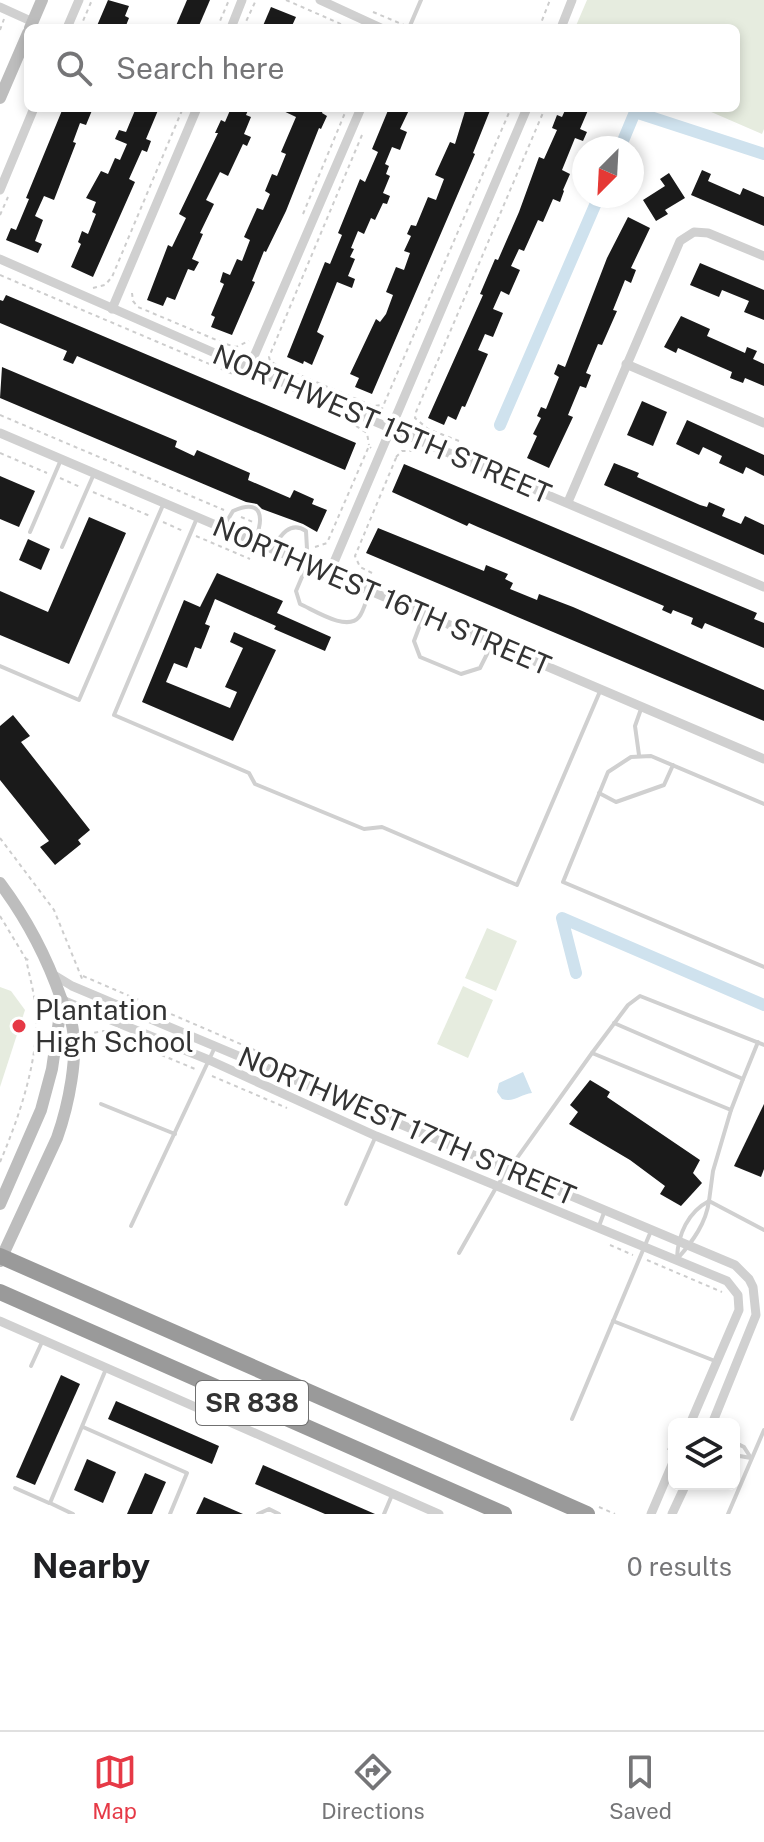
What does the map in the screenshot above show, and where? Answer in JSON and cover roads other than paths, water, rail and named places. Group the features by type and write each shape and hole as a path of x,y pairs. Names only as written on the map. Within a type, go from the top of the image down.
{"highway":[{"name":"SR 838","path":"1,1258 587,1514"},
{"name":"SR 838","path":"0,1292 504,1514"}],"street":[{"path":"31,24 42,0"},
{"path":"69,24 79,0"},
{"path":"233,24 242,0"},
{"path":"320,0 372,24"},
{"path":"563,24 572,0"},
{"path":"0,7 26,24"},
{"path":"0,98 24,41"},
{"path":"0,190 32,112"},
{"path":"112,309 195,112"},
{"path":"249,368 359,112"},
{"path":"329,574 525,112"},
{"path":"568,502 680,241 694,232 708,233 764,256"},
{"name":"NORTHWEST 15TH STREET","path":"0,259 764,587"},
{"path":"626,364 764,423"},
{"name":"NORTHWEST 16TH STREET","path":"0,433 764,759"},
{"path":"0,883 24,915 52,970 72,1023 73,1074 64,1117 1,1258"},
{"name":"NORTHWEST 17TH STREET","path":"52,970 84,990 735,1265 753,1287"},
{"path":"0,1204 41,1110 52,1069 62,1000"},
{"name":"NORTHWEST 17TH STREET","path":"62,1000 209,1060 376,1136 645,1245 727,1281 738,1295"},
{"path":"714,1418 756,1315 753,1287"},
{"path":"693,1418 739,1310 738,1295"},
{"path":"0,1321 439,1514"},
{"path":"651,1514 668,1474"},
{"path":"672,1514 683,1490"}],"lane":[{"path":"411,24 421,0"},
{"path":"30,532 61,459"},
{"path":"62,547 93,473"},
{"path":"0,666 79,700 164,503"},
{"path":"223,529 231,513 239,508 254,509 262,518 254,542"},
{"path":"197,518 114,715 249,773 255,784 364,829 382,827 517,885 601,689"},
{"path":"272,550 285,531 295,527 306,531 305,564 296,599 300,604 342,622 358,618 370,591"},
{"path":"424,614 414,641 420,657 433,663 461,674 472,672 480,668 493,643"},
{"path":"639,755 635,726 642,707"},
{"path":"764,804 651,756 631,757 608,772 563,882 764,967"},
{"path":"599,793 616,802 664,785 673,765"},
{"path":"459,1253 497,1186 632,999 640,996 761,1044 731,1110 713,1171 707,1214 690,1245 677,1259"},
{"path":"614,1023 743,1079"},
{"path":"131,1226 216,1045"},
{"path":"592,1053 731,1110"},
{"path":"101,1104 175,1134"},
{"path":"346,1204 376,1136"},
{"path":"709,1201 764,1230"},
{"path":"677,1259 678,1240 696,1208 709,1201"},
{"path":"599,1226 605,1209"},
{"path":"572,1419 652,1229"},
{"path":"738,1295 753,1287"},
{"path":"613,1321 716,1362"},
{"path":"31,1366 43,1340"},
{"path":"50,1503 106,1369"},
{"path":"83,1427 187,1473 170,1514"},
{"path":"728,1514 764,1430"},
{"path":"740,1445 751,1458"},
{"path":"740,1456 751,1458"},
{"path":"15,1488 73,1514"},
{"path":"384,1514 393,1493"},
{"path":"258,1514 269,1509 279,1514"}],"water":[{"path":"523,1072 532,1093 510,1100 502,1099 497,1092 499,1083"}],"waterway":[{"path":"625,136 635,112 764,154"},
{"path":"500,425 594,208"},
{"path":"576,973 562,918 764,1005"}],"place":[{"name":"Plantation High School","path":"19,1026"}]}
